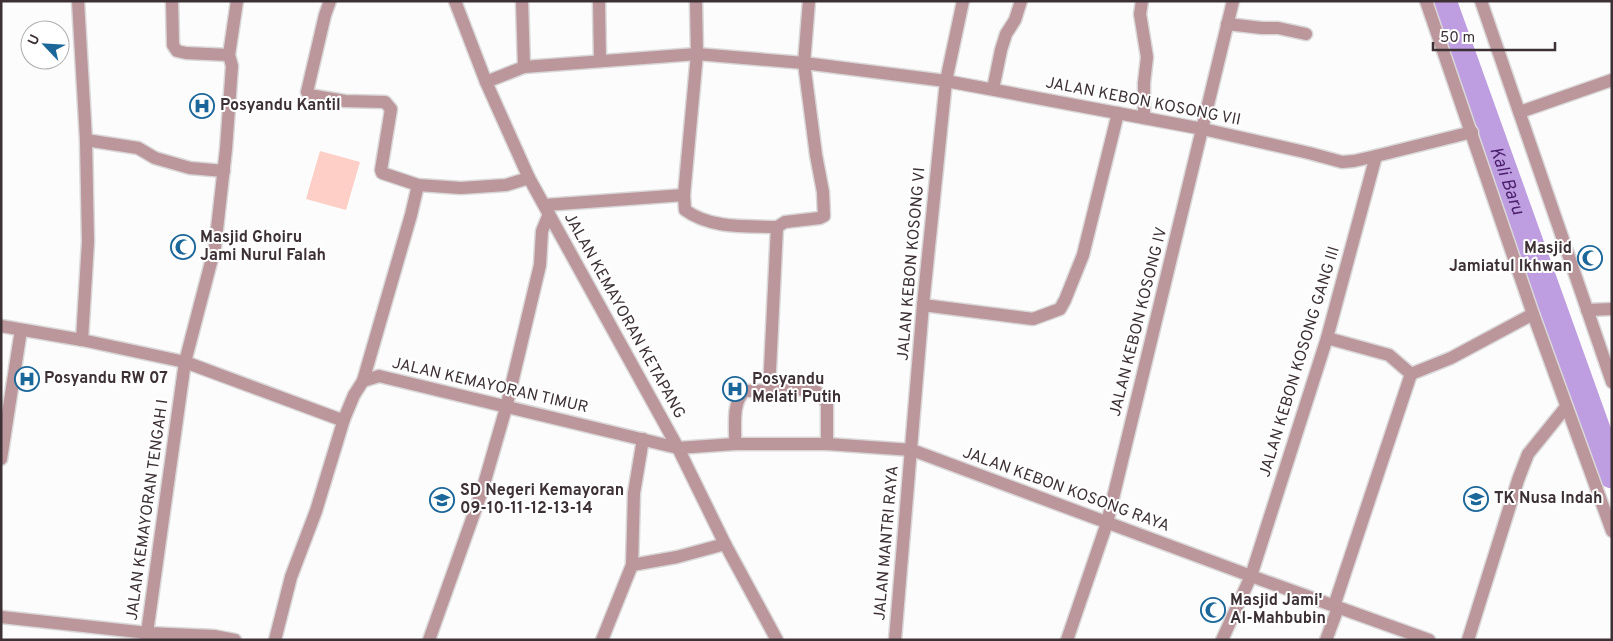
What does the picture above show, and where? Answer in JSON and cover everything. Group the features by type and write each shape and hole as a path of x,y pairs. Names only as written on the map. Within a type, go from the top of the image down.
{"street":[{"path":"78,1 86,140 88,242 82,340"},
{"path":"172,1 173,46 177,51 229,55"},
{"name":"JALAN KEMAYORAN TENGAH I","path":"147,636 170,459 185,362 215,247 224,171 232,66 229,55 237,1"},
{"path":"330,1 307,92 309,95 345,101 385,102 391,109 382,173 418,185 462,188 506,185 529,178"},
{"name":"JALAN KEMAYORAN KETAPANG","path":"455,1 486,82 529,178 678,448 725,544 777,640"},
{"path":"522,1 524,67"},
{"path":"599,1 600,62"},
{"path":"696,1 697,54 684,195 685,210 692,215 713,223 777,227 785,222 824,216 823,192 816,155 804,63 809,1"},
{"name":"JALAN KEBON KOSONG VI","path":"912,450 923,305 946,81 963,1"},
{"path":"993,89 1000,50 1006,34 1015,20 1021,1"},
{"path":"1142,1 1140,14 1147,57 1144,83 1144,118"},
{"name":"JALAN KEBON KOSONG IV","path":"1067,640 1108,523 1233,1"},
{"path":"1426,1 1533,314 1612,531"},
{"path":"1481,1 1612,382"},
{"path":"1228,24 1278,28 1306,34"},
{"name":"JALAN KEBON KOSONG VII","path":"486,82 524,67 697,54 804,63 946,81 1203,129 1342,162 1376,156 1472,132"},
{"path":"1520,112 1612,80"},
{"path":"923,305 1033,319 1060,309 1083,255 1118,112"},
{"path":"86,140 138,148 155,158 190,168 224,171"},
{"name":"JALAN KEBON KOSONG GANG III","path":"1222,640 1251,576 1327,338 1376,156"},
{"path":"275,640 291,577 316,511 344,419 354,395 363,380 418,185"},
{"path":"429,640 482,491 506,408 540,265 542,231 547,210 684,195"},
{"path":"769,390 777,227"},
{"path":"1586,310 1612,309"},
{"path":"1411,374 1451,358 1533,314"},
{"path":"1,326 82,340 185,362 330,416 344,419"},
{"path":"1,459 21,330"},
{"path":"1327,338 1389,355 1411,374"},
{"path":"1326,640 1411,374"},
{"name":"JALAN KEMAYORAN TIMUR","path":"363,380 379,376 678,448"},
{"path":"735,444 737,404 744,391 813,389 822,396 827,404 827,444"},
{"path":"1468,640 1518,480 1528,454 1566,407"},
{"path":"602,640 632,565 634,493 643,439"},
{"name":"JALAN KEBON KOSONG RAYA","path":"678,448 735,444 827,444 912,450 1429,640"},
{"name":"JALAN MANTRI RAYA","path":"895,640 912,450"},
{"path":"632,565 677,557 725,544"},
{"path":"1,617 147,636 214,636 235,640"}],"shaded area":[{"path":"320,151 360,162 346,210 306,199"}],"waterway":[{"name":"Kali Baru","path":"1442,1 1612,474"}],"place":[{"name":"Posyandu Kantil","path":"202,106"},
{"name":"Masjid Ghoiru Jami Nurul Falah","path":"183,247"},
{"name":"Masjid Jamiatul Ikhwan","path":"1590,258"},
{"name":"Posyandu RW 07","path":"27,379"},
{"name":"Posyandu Melati Putih","path":"735,389"},
{"name":"TK Nusa Indah","path":"1476,499"},
{"name":"SD Negeri Kemayoran 09-10-11-12-13-14","path":"442,500"},
{"name":"Masjid Jami' Al-Mahbubin","path":"1213,610"}]}
